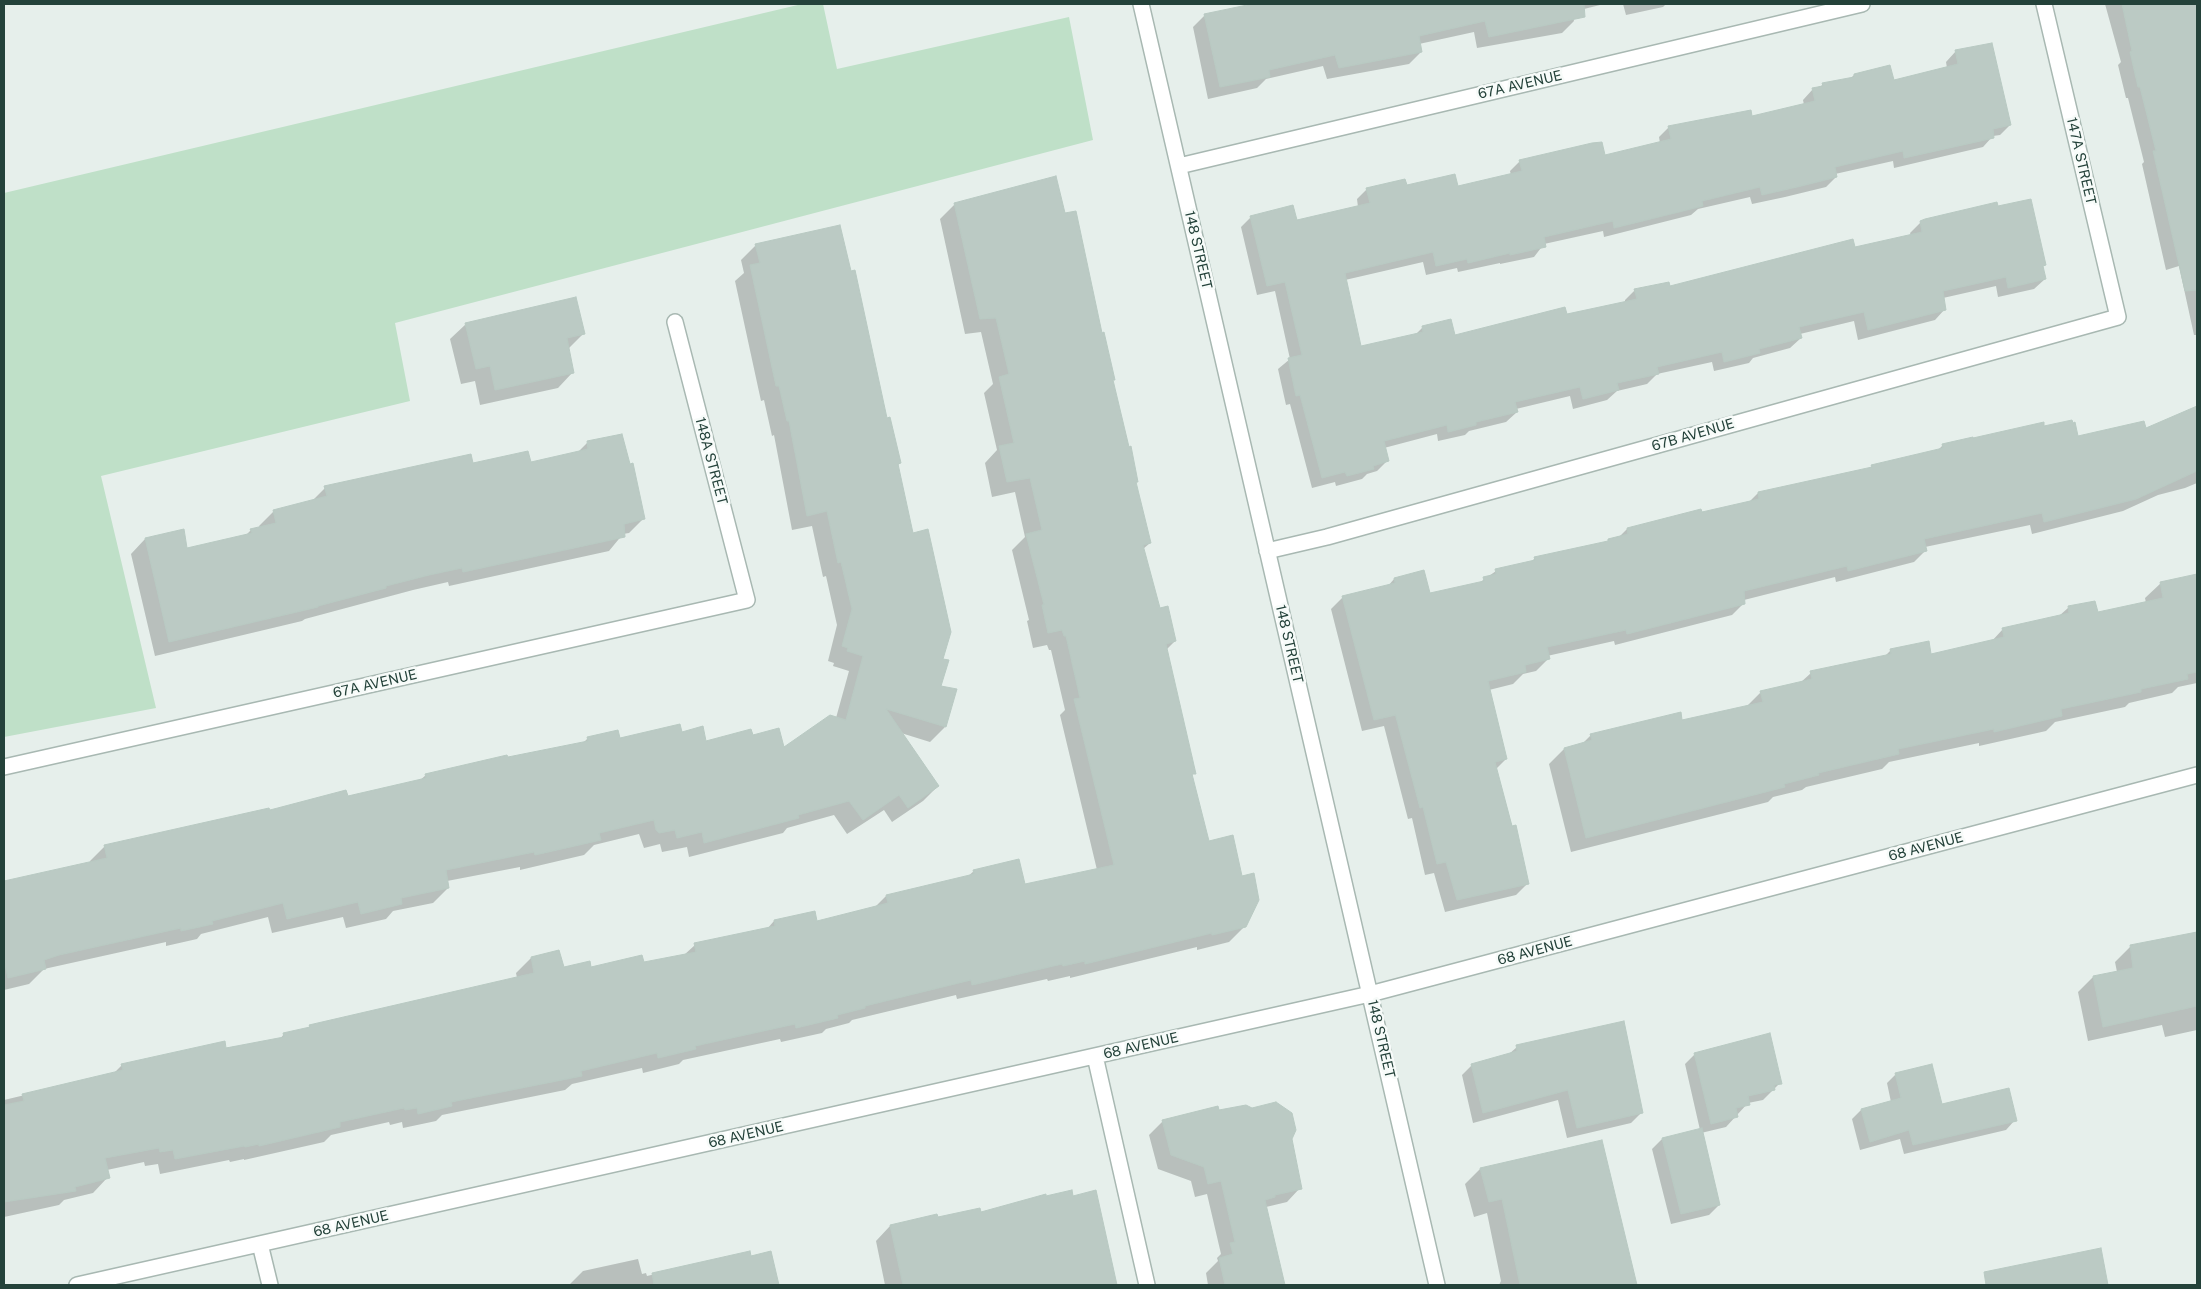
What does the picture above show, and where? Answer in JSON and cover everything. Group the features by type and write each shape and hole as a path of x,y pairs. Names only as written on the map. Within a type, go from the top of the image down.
{"street":[{"name":"148 STREET","path":"1141,4 1437,1285"},
{"name":"67A AVENUE","path":"1179,166 1862,4"},
{"name":"147A STREET","path":"2044,4 2118,317"},
{"name":"67B AVENUE","path":"1268,551 1346,532 2118,317"},
{"name":"148A STREET","path":"675,322 747,600"},
{"name":"67A AVENUE","path":"4,767 747,600"},
{"name":"68 AVENUE","path":"77,1285 1370,994 2197,775"},
{"path":"1096,1056 1148,1285"},
{"path":"260,1244 270,1285"}],"green space":[{"path":"802,4 823,4 837,69 1069,17 1093,140 395,323 410,401 101,476 156,708 4,737 4,193"}],"building":[{"path":"1252,4 1584,4 1585,17 1489,37 1485,21 1419,36 1422,52 1339,68 1335,55 1269,70 1270,77 1220,87 1204,14"},
{"path":"2122,4 2197,4 2197,290 2185,291 2153,151 2156,151 2130,52 2132,51"},
{"path":"1992,43 2011,125 1993,129 1994,138 1904,158 1903,151 1835,167 1837,177 1797,187 1762,195 1760,187 1702,201 1703,206 1614,228 1613,221 1544,237 1546,247 1510,255 1510,253 1468,263 1467,259 1436,266 1433,252 1345,273 1361,346 1423,332 1422,326 1451,319 1455,335 1565,307 1567,314 1637,299 1634,289 1669,282 1670,286 1853,239 1855,247 1922,232 1920,221 1925,219 1997,202 1998,206 2031,199 2046,265 2043,266 2046,279 2008,288 2006,277 1943,291 1946,310 1868,330 1864,312 1799,327 1802,338 1759,349 1760,353 1724,362 1722,352 1657,367 1659,374 1617,383 1619,390 1583,399 1580,387 1515,402 1518,412 1476,422 1476,425 1448,432 1447,425 1384,441 1389,461 1373,466 1374,469 1347,476 1345,472 1322,478 1300,395 1296,396 1288,358 1302,355 1285,282 1267,286 1250,216 1293,205 1297,220 1370,203 1366,188 1405,179 1407,185 1455,174 1458,186 1522,171 1519,160 1592,143 1602,142 1605,155 1671,139 1668,126 1751,110 1752,116 1815,101 1812,88 1823,86 1822,83 1854,77 1854,74 1890,65 1894,80 1958,64 1955,50"},
{"path":"1056,176 1065,213 1076,211 1102,333 1104,332 1115,380 1113,380 1129,447 1131,446 1138,482 1136,482 1151,543 1143,545 1160,608 1168,606 1176,641 1166,644 1196,774 1192,774 1209,841 1233,835 1242,876 1254,873 1259,900 1246,927 1212,935 1212,933 1085,964 1085,961 1063,966 1062,964 972,985 971,980 865,1006 865,1008 837,1015 838,1018 796,1028 795,1024 695,1046 696,1049 658,1058 657,1053 581,1071 582,1076 451,1102 452,1106 418,1114 417,1108 405,1110 404,1108 340,1122 340,1127 259,1146 259,1144 244,1146 175,1159 173,1150 160,1152 159,1148 105,1158 110,1178 75,1187 76,1191 4,1202 4,1105 24,1101 22,1094 123,1070 121,1064 225,1041 226,1048 284,1037 283,1033 310,1027 309,1025 534,973 531,957 559,950 564,967 590,961 591,967 642,955 644,962 696,952 694,943 775,926 774,920 815,911 817,921 888,903 886,895 974,874 973,870 1019,859 1025,884 1114,865 1074,699 1080,698 1066,636 1064,636 1062,630 1048,633 1042,605 1044,605 1026,534 1042,530 1030,478 1007,482 999,446 1014,443 999,377 1009,374 996,318 980,319 954,203"},
{"path":"840,225 851,271 855,270 887,418 890,417 901,463 898,464 913,533 928,529 951,632 943,659 949,660 941,686 957,689 946,727 886,709 939,786 908,808 899,795 863,820 849,801 798,815 799,818 704,843 702,832 677,838 675,830 659,833 656,830 654,820 599,833 601,840 535,855 534,852 446,870 449,888 401,898 402,904 361,914 358,902 287,919 283,903 212,921 213,924 181,931 181,928 59,955 44,960 46,969 8,978 4,961 4,881 107,858 104,845 269,808 270,810 346,790 348,796 426,778 425,774 507,755 508,757 588,741 587,737 618,730 620,738 680,724 682,732 703,726 706,741 751,729 753,735 779,728 784,747 830,715 846,720 863,656 847,651 848,648 842,646 852,609 841,562 838,563 827,511 807,516 789,421 787,421 779,386 776,386 750,265 760,263 755,244"},
{"path":"576,297 585,334 567,338 574,373 495,390 490,366 476,369 465,323"},
{"path":"2197,406 2197,471 2136,499 2044,522 2042,513 1924,539 1927,551 1848,571 1847,566 1744,591 1745,604 1627,634 1626,630 1547,647 1550,659 1525,665 1526,672 1488,681 1507,759 1495,762 1512,826 1516,825 1529,884 1457,900 1446,862 1437,864 1423,807 1420,808 1396,715 1374,720 1342,596 1395,583 1394,578 1424,570 1430,593 1484,581 1483,577 1496,574 1495,569 1535,560 1534,557 1608,541 1608,539 1628,534 1627,528 1701,509 1702,512 1759,499 1758,492 1872,467 1871,465 1943,448 1942,444 1973,437 2044,422 2044,426 2072,420 2073,423 2075,422 2078,436 2144,421 2146,428"},
{"path":"622,434 630,464 633,463 645,519 624,524 625,537 463,572 462,568 429,575 318,607 169,642 145,538 184,529 187,548 252,533 250,529 276,523 273,510 327,496 324,486 471,454 473,463 528,451 531,462 588,449 587,441"},
{"path":"2197,574 2197,672 2187,674 2188,679 2141,689 2141,692 2061,709 2062,716 1994,732 1994,729 1898,749 1899,754 1818,773 1819,775 1784,784 1785,787 1586,838 1564,748 1592,740 1590,734 1681,712 1682,720 1763,702 1760,691 1812,679 1810,671 1891,654 1890,649 1929,641 1931,654 2004,637 2002,628 2069,613 2068,606 2095,601 2098,612 2163,598 2160,582"},
{"path":"2197,932 2197,1006 2103,1027 2093,976 2133,968 2130,945"},
{"path":"1624,1021 1643,1113 1577,1128 1568,1090 1483,1113 1471,1064 1517,1051 1516,1045"},
{"path":"1770,1033 1782,1084 1774,1085 1775,1090 1748,1096 1750,1105 1736,1108 1738,1117 1711,1124 1694,1053"},
{"path":"1932,1064 1942,1104 2009,1088 2017,1121 1913,1145 1909,1130 1870,1142 1861,1109 1901,1098 1895,1073"},
{"path":"1276,1102 1292,1113 1296,1130 1292,1139 1302,1189 1275,1195 1275,1197 1265,1200 1285,1285 1225,1285 1219,1258 1233,1254 1230,1243 1235,1242 1221,1181 1208,1184 1204,1167 1171,1155 1162,1120 1218,1106 1219,1110 1246,1105 1252,1108"},
{"path":"1702,1128 1720,1205 1681,1214 1662,1138"},
{"path":"1602,1140 1637,1285 1520,1285 1502,1199 1489,1202 1480,1168"},
{"path":"1072,1190 1073,1196 1096,1190 1117,1285 903,1285 890,1225 937,1214 938,1217 980,1208 981,1212 1046,1194 1046,1196"},
{"path":"2101,1248 2108,1285 1986,1285 1984,1272"},
{"path":"750,1251 751,1256 771,1251 779,1285 654,1285 652,1273"}]}
